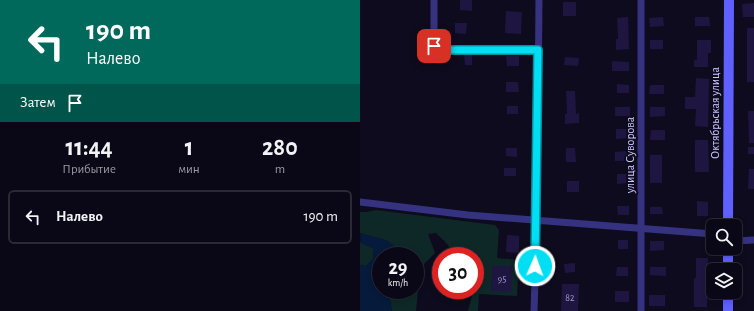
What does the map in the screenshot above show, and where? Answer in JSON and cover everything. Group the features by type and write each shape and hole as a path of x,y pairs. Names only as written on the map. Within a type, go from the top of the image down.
{"street":[{"path":"434,0 434,46"},
{"path":"534,311 539,0"},
{"name":"улица Суворова","path":"641,0 641,311"},
{"name":"Октябрьская улица","path":"728,219 729,0"},
{"path":"360,202 468,215 706,234"},
{"path":"742,241 754,240"},
{"path":"728,299 728,311"}],"lane":[{"path":"434,46 441,50 538,50"}],"green space":[{"path":"376,210 495,225 499,230 497,258 519,260 517,296 484,294 484,247 449,247 436,233 428,234 433,247 432,256 424,264 424,247 395,247 388,241 360,233 360,212"},
{"path":"360,241 361,243 372,247 372,260 366,266 360,265"},
{"path":"390,299 417,299 416,311 392,311"},
{"path":"471,299 479,299 478,311 468,311"}],"water":[{"path":"360,233 388,241 395,247 372,248 361,243"},
{"path":"372,260 372,299 390,299 392,311 360,311 360,265 366,266"}],"building":[{"path":"460,0 472,0 472,11 460,10"},
{"path":"563,2 576,2 576,16 563,16"},
{"path":"754,3 754,17 743,17 742,4"},
{"path":"506,11 522,12 521,34 505,33"},
{"path":"628,17 629,49 616,50 616,39 618,39 617,18"},
{"path":"663,17 664,26 650,27 649,18"},
{"path":"695,17 709,17 710,26 695,26"},
{"path":"455,23 467,23 466,34 455,33"},
{"path":"747,28 754,28 754,82 747,82"},
{"path":"650,40 663,40 663,49 650,49"},
{"path":"697,40 711,40 711,53 708,53 708,67 694,67 694,60 697,60"},
{"path":"464,54 472,54 472,65 465,65"},
{"path":"506,56 519,56 519,66 507,66"},
{"path":"565,57 579,58 578,66 564,65"},
{"path":"612,61 629,62 629,71 612,71"},
{"path":"696,78 709,79 708,127 695,126 696,109 685,109 685,97 695,97"},
{"path":"506,82 518,82 519,92 506,92"},
{"path":"617,84 629,85 629,93 617,93"},
{"path":"650,85 664,85 664,94 649,94"},
{"path":"566,91 575,91 576,114 579,113 579,123 565,124 565,114 567,114"},
{"path":"507,106 518,106 518,114 507,114"},
{"path":"615,107 630,107 630,116 615,116"},
{"path":"650,107 665,107 665,116 650,117"},
{"path":"748,111 754,111 754,143 749,143"},
{"path":"616,129 629,129 629,138 616,139"},
{"path":"651,130 665,130 665,140 650,140"},
{"path":"695,140 708,140 709,172 695,172"},
{"path":"748,147 754,147 754,154 748,154"},
{"path":"506,148 517,148 517,157 506,156"},
{"path":"566,148 575,148 576,162 566,162"},
{"path":"628,151 628,161 615,161 615,152"},
{"path":"650,155 662,155 662,183 650,183"},
{"path":"504,168 516,168 516,176 504,176"},
{"path":"749,169 754,169 754,189 748,189"},
{"path":"617,174 629,174 629,183 617,184"},
{"path":"567,181 579,181 579,192 567,192"},
{"path":"697,201 708,202 708,216 697,216"},
{"path":"617,206 629,206 629,215 618,215"},
{"path":"650,207 662,207 663,214 650,214"},
{"path":"507,235 519,236 519,253 506,252"},
{"path":"618,240 628,240 628,249 618,249"},
{"path":"650,241 664,241 664,250 650,251"},
{"path":"696,258 708,258 708,263 706,263 707,307 694,307 694,278 696,278"},
{"path":"575,263 575,272 565,273 564,264"},
{"path":"492,266 512,266 511,292 491,291"},
{"path":"617,267 628,267 628,276 616,276"},
{"path":"650,267 666,267 666,276 650,275"},
{"path":"562,284 579,284 578,311 561,311"},
{"path":"615,291 629,291 629,302 615,302"},
{"path":"649,295 665,295 665,306 649,306"}],"route":[{"path":"434,46 441,50 538,50 535,266"}]}
